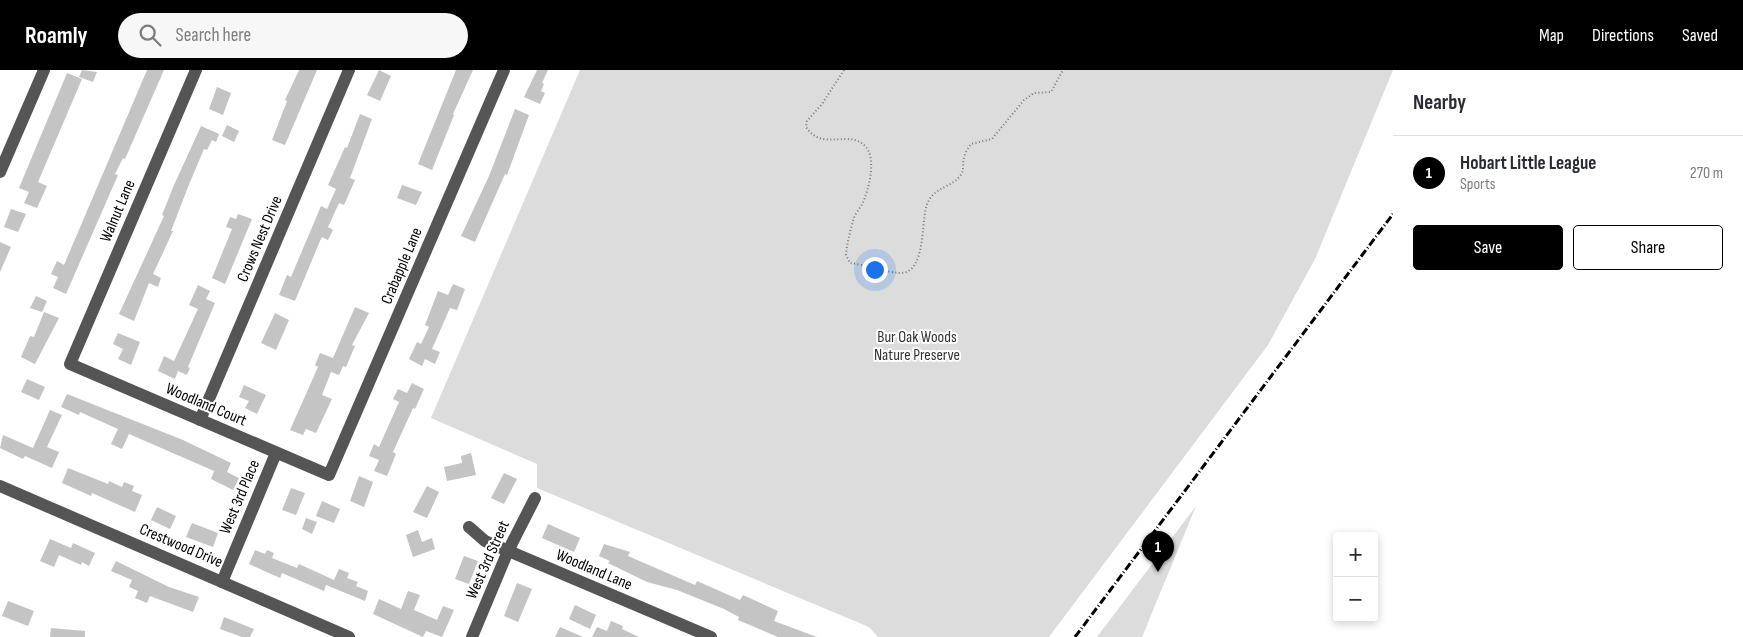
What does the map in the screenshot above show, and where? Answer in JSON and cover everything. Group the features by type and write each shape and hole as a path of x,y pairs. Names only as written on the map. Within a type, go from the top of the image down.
{"street":[{"path":"0,172 44,70"},
{"name":"Walnut Lane","path":"70,364 196,70"},
{"name":"Crows Nest Drive","path":"200,420 349,70"},
{"name":"Crabapple Lane","path":"329,475 504,70"},
{"name":"Woodland Court","path":"70,364 329,475"},
{"name":"West 3rd Place","path":"222,582 276,453"},
{"name":"Crestwood Drive","path":"0,486 350,637"},
{"name":"West 3rd Street","path":"472,637 508,551 535,498"},
{"name":"Woodland Lane","path":"469,527 485,542 712,637"}],"path":[{"path":"844,70 822,104 807,121 806,127 814,136 824,140 850,140 864,144 870,155 873,170 848,237 846,255 850,263 902,273 914,264 922,251 921,234 928,200 934,193 960,176 964,168 963,158 971,144 992,139 1024,100 1034,92 1051,92 1063,70"}],"green space":[{"name":"Bur Oak Woods Nature Preserve","path":"580,70 1393,70 1315,259 1268,345 1049,637 878,637 869,627 537,488 537,464 431,418"},
{"path":"1196,506 1142,637 1097,637"}],"building":[{"path":"82,70 97,72 93,82 79,77"},
{"path":"147,70 164,70 125,159 123,158 115,174 118,175 66,294 53,288 58,277 51,274 57,261 64,265"},
{"path":"299,70 317,70 285,145 272,140 287,101 285,100"},
{"path":"379,70 391,76 380,101 367,95"},
{"path":"456,70 473,70 453,114 432,170 418,164"},
{"path":"537,70 548,70 542,83 544,84 541,91 545,93 540,104 524,97"},
{"path":"67,73 82,79 38,182 47,186 37,208 24,203 29,192 19,188"},
{"path":"217,87 231,93 223,115 209,109"},
{"path":"515,109 529,115 507,175 505,174 475,242 461,236 489,176"},
{"path":"360,114 372,119 350,178 355,180 344,205 339,203 328,227 333,230 328,240 322,237 295,301 279,295 287,275 291,277 321,206 327,209 336,189 328,185 345,147 347,148"},
{"path":"227,125 239,131 234,142 222,136"},
{"path":"201,126 219,134 216,142 212,140 207,150 204,149 171,231 173,231 153,274 161,278 158,287 149,283 134,321 119,314 164,216 162,215 174,185"},
{"path":"402,185 422,192 416,205 397,198"},
{"path":"11,209 26,214 18,232 4,227"},
{"path":"238,214 252,219 225,284 212,278 232,229 226,227 230,217 236,219"},
{"path":"0,242 11,247 0,272"},
{"path":"453,284 465,289 457,310 450,308 432,349 440,352 435,364 425,359 422,366 409,359 417,342 421,344 429,327 425,325 438,291 448,295"},
{"path":"198,285 210,291 206,299 215,303 188,367 190,368 187,375 178,371 175,379 158,371 164,356 174,361 198,309 189,305"},
{"path":"36,296 47,301 42,312 30,308"},
{"path":"355,307 369,313 352,345 355,346 346,367 343,366 339,375 331,372 322,395 332,399 316,433 306,429 303,435 290,430 318,367 315,365 320,353 333,358"},
{"path":"44,312 59,318 35,364 21,357 30,336 34,337"},
{"path":"275,313 289,320 276,350 261,343"},
{"path":"118,333 140,342 131,365 118,359 123,349 113,344"},
{"path":"27,379 45,387 39,400 21,392"},
{"path":"412,383 424,389 393,452 396,454 387,476 374,471 379,460 369,456 374,444 379,447 399,402 393,399 398,389 407,393"},
{"path":"244,385 266,395 257,414 245,408 249,401 239,397"},
{"path":"67,394 183,440 231,463 227,472 239,478 233,490 211,479 214,471 129,434 122,449 111,444 118,429 80,412 79,415 61,407"},
{"path":"50,410 62,415 47,447 59,452 52,468 25,456 23,459 0,448 3,435 33,448"},
{"path":"471,453 476,475 447,481 444,467 462,463 461,456"},
{"path":"68,468 108,484 109,481 122,487 124,482 134,486 132,491 142,495 135,512 92,493 91,496 62,483"},
{"path":"504,473 517,479 504,504 491,498"},
{"path":"359,476 373,482 364,507 350,501"},
{"path":"427,486 439,492 427,518 413,512"},
{"path":"291,488 305,493 296,515 282,510"},
{"path":"322,501 340,509 334,523 316,516"},
{"path":"157,507 176,516 170,529 151,520"},
{"path":"306,518 317,522 312,534 302,529"},
{"path":"192,523 218,533 213,547 186,537"},
{"path":"548,524 580,538 574,552 542,538"},
{"path":"418,530 422,542 432,538 435,549 413,557 406,535"},
{"path":"50,539 71,548 73,543 95,553 89,566 82,562 81,565 59,555 54,567 40,561"},
{"path":"604,544 630,552 628,556 695,585 697,581 740,600 743,595 778,611 774,621 817,637 778,637 738,620 739,617 724,609 677,590 647,582 608,563 610,561 599,556"},
{"path":"255,550 265,554 267,550 274,553 272,558 297,568 299,564 334,580 339,569 349,573 347,578 358,582 356,586 368,591 365,601 326,585 324,591 282,573 280,578 249,564"},
{"path":"464,556 478,561 469,584 455,579"},
{"path":"116,561 169,587 199,597 193,612 150,596 147,603 135,598 138,591 129,587 132,580 111,571"},
{"path":"517,583 532,589 518,622 504,616"},
{"path":"408,591 420,595 414,610 437,620 443,606 454,610 442,637 426,631 423,637 373,614 379,599 401,609"},
{"path":"8,601 34,611 28,626 2,616"},
{"path":"575,605 596,615 590,629 569,619"},
{"path":"224,617 254,629 250,637 242,637 220,629"},
{"path":"611,621 623,626 622,629 639,637 592,637 597,627 607,631"},
{"path":"560,627 583,637 555,637"},
{"path":"51,628 85,631 85,637 50,637"}],"railway":[{"path":"1075,637 1393,214"}],"place":[{"name":"Hobart Little League","path":"1158,572"}]}
